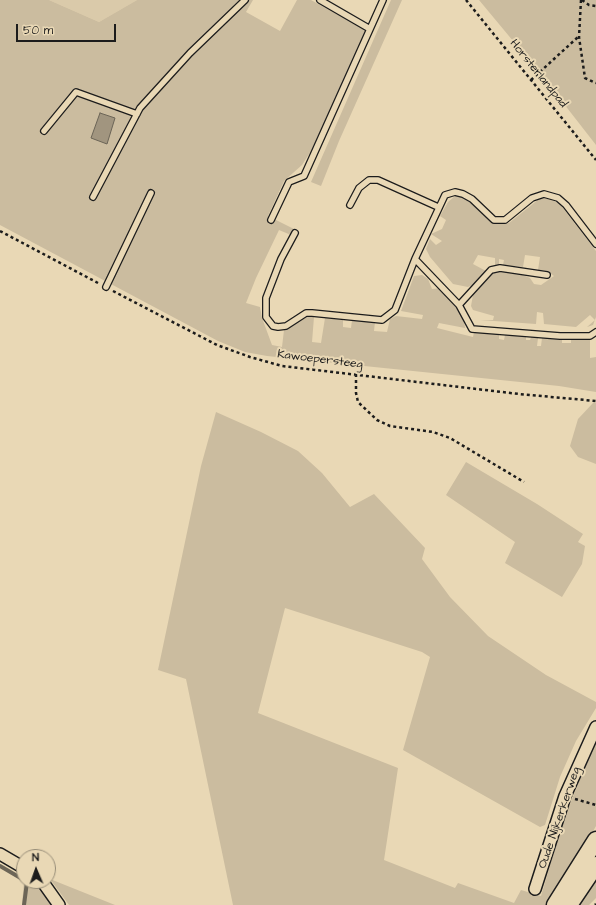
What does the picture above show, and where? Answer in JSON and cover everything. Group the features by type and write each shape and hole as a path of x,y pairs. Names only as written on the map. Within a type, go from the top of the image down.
{"street":[{"name":"Oude Nijkerkerweg","path":"535,889 565,796 596,727"},
{"path":"556,905 596,840"},
{"path":"0,854 16,863"},
{"path":"569,905 596,865"},
{"path":"48,889 59,905"}],"lane":[{"path":"93,197 137,114 163,80 245,0"},
{"path":"320,0 370,29"},
{"path":"271,220 289,182 304,176 383,0"},
{"path":"44,131 76,92 137,114"},
{"path":"350,205 359,188 369,180 378,180 438,208"},
{"path":"295,233 281,259 266,298 266,317 273,326 286,326 306,313 382,320 395,310 415,259 445,195 455,192 472,199 494,220 505,220 532,198 544,194 558,198 566,205 596,244"},
{"path":"106,287 151,194"},
{"path":"415,259 459,305 472,328 560,336 590,336 596,332"},
{"path":"459,305 491,270 500,268 547,275"}],"path":[{"name":"Horsterlandpad","path":"466,0 596,160"},
{"path":"596,6 589,5 581,0 579,37 585,78 596,83"},
{"path":"531,80 579,37"},
{"name":"Kawoepersteeg","path":"0,231 217,345 250,357 282,366 519,394 596,401"},
{"path":"356,374 356,393 358,402 377,420 390,426 433,432 450,438 524,482"},
{"path":"565,796 596,805"}],"shaded area":[{"path":"0,0 49,0 99,22 137,0 253,0 246,12 280,31 297,0 311,0 367,31 311,151 302,165 284,181 268,216 294,229 291,235 279,230 246,303 260,307 262,318 272,345 282,347 284,330 309,316 314,317 312,342 321,343 325,318 343,320 343,327 351,328 352,320 375,322 374,331 387,332 390,319 396,316 422,319 423,315 401,311 414,276 422,275 428,279 432,289 442,288 464,319 465,328 439,323 437,328 473,337 474,332 499,334 499,339 504,340 505,335 526,337 526,340 530,340 531,337 538,338 537,346 541,346 542,338 562,339 562,343 571,343 571,338 590,340 590,358 596,357 596,392 559,386 267,356 245,352 218,341 0,225"},
{"path":"49,0 137,0 99,22"},
{"path":"391,0 402,0 339,141 321,186 311,182"},
{"path":"479,0 596,0 596,145 543,77"},
{"path":"100,113 115,118 107,144 91,138"},
{"path":"455,196 462,196 466,198 488,219 497,224 509,223 539,199 545,198 559,203 596,251 595,320 590,315 576,327 544,324 543,313 537,312 536,324 480,320 493,320 494,316 473,310 471,306 473,295 492,273 500,271 518,273 530,278 534,284 541,285 554,276 547,271 538,270 540,257 525,255 523,267 503,265 504,260 499,259 499,265 495,265 495,258 478,255 473,264 486,271 475,284 468,287 453,284 430,257 426,249 430,239 436,245 442,241 431,234 442,229 446,220 440,216 448,202"},
{"path":"595,320 593,325 587,327"},
{"path":"593,403 596,403 596,464 578,457 570,446 578,419"},
{"path":"216,412 261,432 298,451 322,473 350,507 374,494 425,548 422,559 450,597 488,636 546,675 596,702 596,708 576,741 560,777 545,825 540,827 403,750 430,657 422,652 285,608 258,713 398,768 384,860 455,888 458,883 514,903 521,890 541,896 564,819 596,739 596,826 557,895 549,905 233,905 186,679 158,670 201,466"},
{"path":"466,462 537,504 583,534 578,542 585,546 582,564 562,597 505,563 515,542 446,495"},
{"path":"596,875 596,898 589,905 577,905"},
{"path":"56,881 115,905 69,905 56,887"},
{"path":"23,889 41,889 53,905 22,905"}],"waterway":[{"path":"0,866 16,875"},
{"path":"24,905 26,889"}]}
